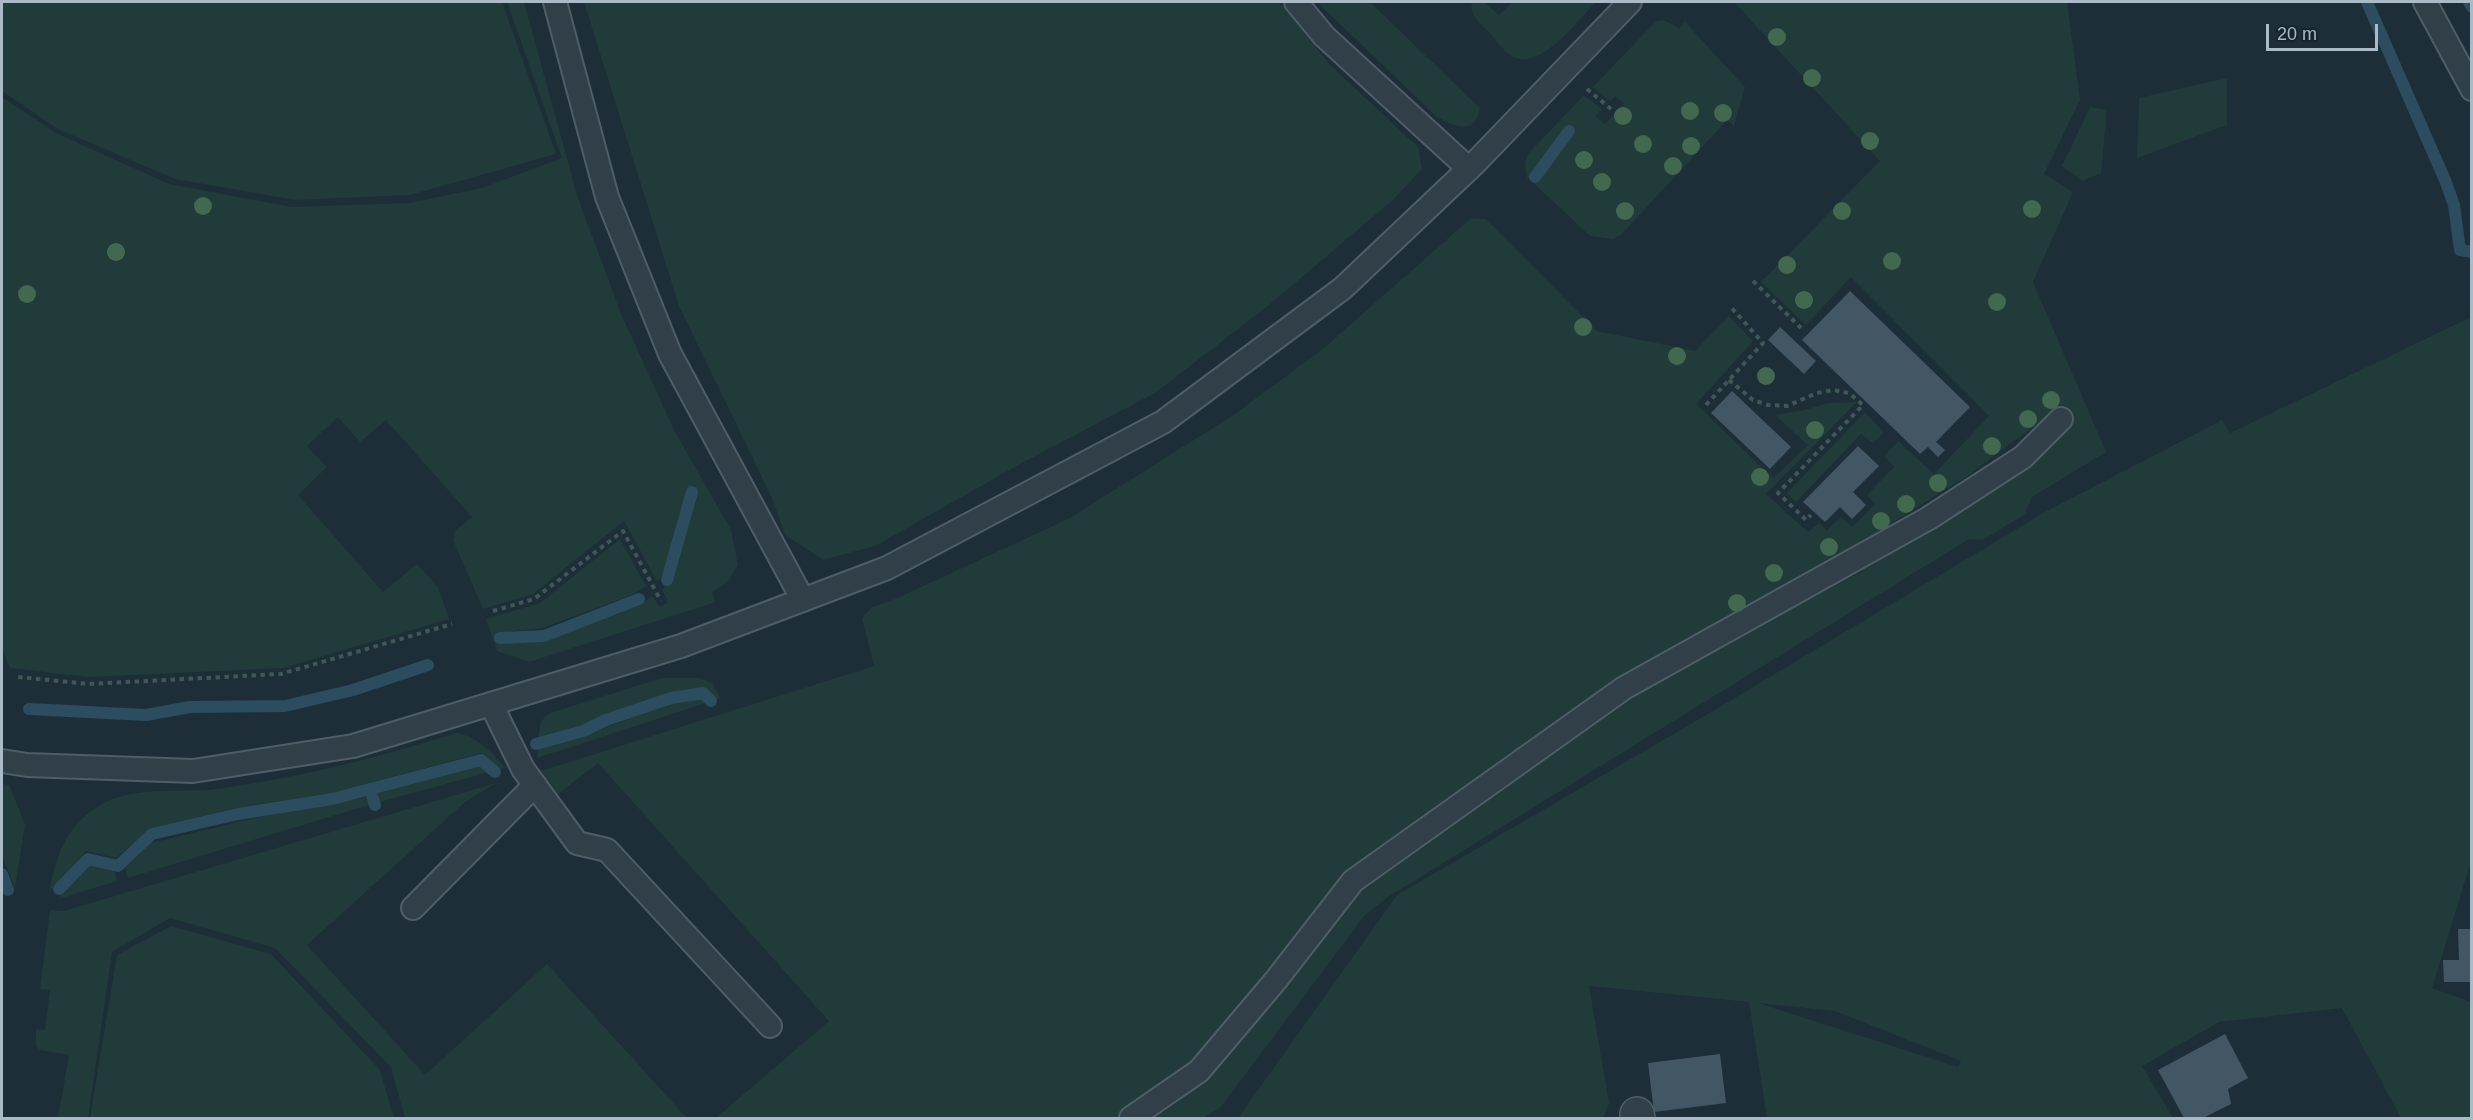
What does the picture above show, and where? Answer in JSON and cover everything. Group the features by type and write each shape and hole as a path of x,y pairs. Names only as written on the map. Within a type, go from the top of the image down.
{"lane":[{"path":"555,2 607,197 670,354 803,600"},
{"path":"1296,2 1324,36 1469,169"},
{"path":"2,761 27,765 193,771 353,746 681,646 887,568 1163,422 1343,288 1469,169 1630,2"},
{"path":"2425,2 2472,89"},
{"path":"1131,1119 1199,1071 1276,980 1353,881 1624,688 1929,518 2023,457 2061,419"},
{"path":"491,704 523,769 577,843 607,850 770,1026"},
{"path":"412,908 536,785"}],"path":[{"path":"1584,87 1611,110"},
{"path":"1753,282 1801,328"},
{"path":"1706,405 1763,343 1730,306"},
{"path":"1729,380 1753,400 1768,405 1787,406 1817,393 1833,390 1849,393 1863,405 1778,494 1806,520 1810,515"},
{"path":"493,611 534,599 623,531 661,601"},
{"path":"18,676 89,684 281,674 452,624"}],"green space":[{"path":"2,2 502,2 556,154 410,195 296,200 175,179 58,129 2,91"},
{"path":"507,2 524,2 577,195 621,314 675,432 731,530 738,565 729,580 712,593 716,602 529,662 497,651 486,619 540,603 620,539 646,586 632,595 542,628 496,633 499,643 547,640 641,604 652,596 660,607 668,602 662,589 671,583 697,490 695,485 689,487 663,577 657,581 624,521 533,594 483,609 453,540 455,531 472,517 386,420 360,442 338,417 307,446 327,467 298,495 383,592 417,564 438,587 449,619 283,668 89,677 10,668 2,649 2,97 56,133 169,184 292,207 409,203 482,188 562,158"},
{"path":"584,2 1280,2 1329,64 1418,147 1422,169 1393,200 1269,305 1155,393 1020,464 875,546 823,560 785,535 772,498 679,306"},
{"path":"1317,2 1370,2 1480,108 1474,123 1463,127 1437,117"},
{"path":"1472,2 1484,2 1499,15 1512,2 1596,2 1560,40 1538,56 1527,59 1516,58 1505,51 1476,19 1472,11"},
{"path":"1734,2 2067,2 2080,100 2044,174 2073,192 2033,282 2106,452 2032,497 2025,514 1983,540 1969,539 1388,897 1365,915 1220,1108 1203,1118 1154,1118 1187,1095 1215,1067 1335,919 1378,870 1624,696 1857,574 2042,455 2074,424 2057,409 1966,477 1822,566 1706,629 1545,729 1346,875 1191,1067 1120,1118 716,1118 829,1021 598,763 558,794 541,771 874,666 862,618 872,607 893,600 1068,519 1232,416 1324,348 1471,218 1486,219 1597,331 1695,351 1729,316 1753,341 1696,404 1773,478 1808,445 1775,415 1828,403 1857,402 1766,494 1808,532 1819,523 1827,530 1841,517 1852,527 1875,504 1867,495 1894,467 1884,456 1898,441 1934,474 1989,416 1851,277 1806,325 1761,282 1880,161"},
{"path":"1663,20 1679,29 1685,22 1745,87 1734,126 1727,120 1621,235 1613,239 1590,236 1527,177 1525,163 1528,154 1584,95 1602,109 1595,116 1605,124 1624,103 1615,96 1610,101 1593,87 1656,21"},
{"path":"2227,78 2227,125 2137,158 2139,98"},
{"path":"2090,107 2107,110 2101,173 2082,181 2062,166"},
{"path":"2471,317 2471,862 2432,988 2471,1002 2471,1118 2401,1118 2342,1008 2219,1022 2142,1066 2173,1118 1767,1118 1749,1002 1589,986 1609,1103 1603,1118 1238,1118 1397,895 1713,711 2045,512 2222,420 2230,433","holes":["1758,1003 1835,1011 1961,1061 1958,1067"]},
{"path":"1865,412 1884,433 1873,443 1861,434 1796,502 1787,493"},
{"path":"662,678 699,678 713,683 720,698 716,700 704,688 670,694 584,726 538,738 541,721 550,713"},
{"path":"698,697 706,703 537,758 538,748 586,735 668,704"},
{"path":"457,733 478,742 506,768 499,769 481,753 332,793 245,806 150,829 116,858 86,851 49,892 60,852 72,830 91,811 116,798 141,792 215,789 290,777 362,760"},
{"path":"481,765 489,772 380,802 375,794"},
{"path":"496,783 465,802 307,945 425,1075 547,964 687,1118 405,1118 391,1067 275,948 170,918 112,952 88,1118 58,1118 69,1055 40,1050 36,1046 36,1029 45,1030 50,990 40,989 50,910 64,911"},
{"path":"2,784 9,785 25,824 15,888 2,855"},
{"path":"368,797 372,804 128,878 125,868 151,843 259,817"},
{"path":"91,863 114,869 117,881 58,899"},
{"path":"171,926 271,954 380,1070 394,1118 90,1118 117,955"}],"building":[{"path":"1850,291 1970,407 1936,442 1945,450 1938,457 1928,447 1920,454 1802,340"},
{"path":"1780,327 1816,361 1804,374 1768,340"},
{"path":"1732,391 1791,447 1770,469 1711,413"},
{"path":"1858,446 1879,466 1853,492 1866,505 1852,519 1840,507 1825,522 1803,502"},
{"path":"2458,929 2472,929 2472,982 2444,982 2443,960 2459,960"},
{"path":"2225,1034 2248,1078 2228,1089 2231,1104 2203,1118 2184,1118 2158,1070"},
{"path":"1720,1054 1726,1103 1654,1112 1648,1063"}],"waterway":[{"path":"2367,2 2445,180 2454,205 2460,250 2472,252"},
{"path":"2469,2 2472,7"},
{"path":"1535,177 1569,131"},
{"path":"667,580 692,492"},
{"path":"500,638 544,636 639,599"},
{"path":"29,709 146,715 190,707 285,706 353,690 428,665"},
{"path":"536,744 583,731 606,720 671,698 703,693 711,701"},
{"path":"59,889 88,859 118,866 152,834 238,814 332,799 481,760 495,772"},
{"path":"370,789 375,805"},
{"path":"2,874 8,890"}]}
